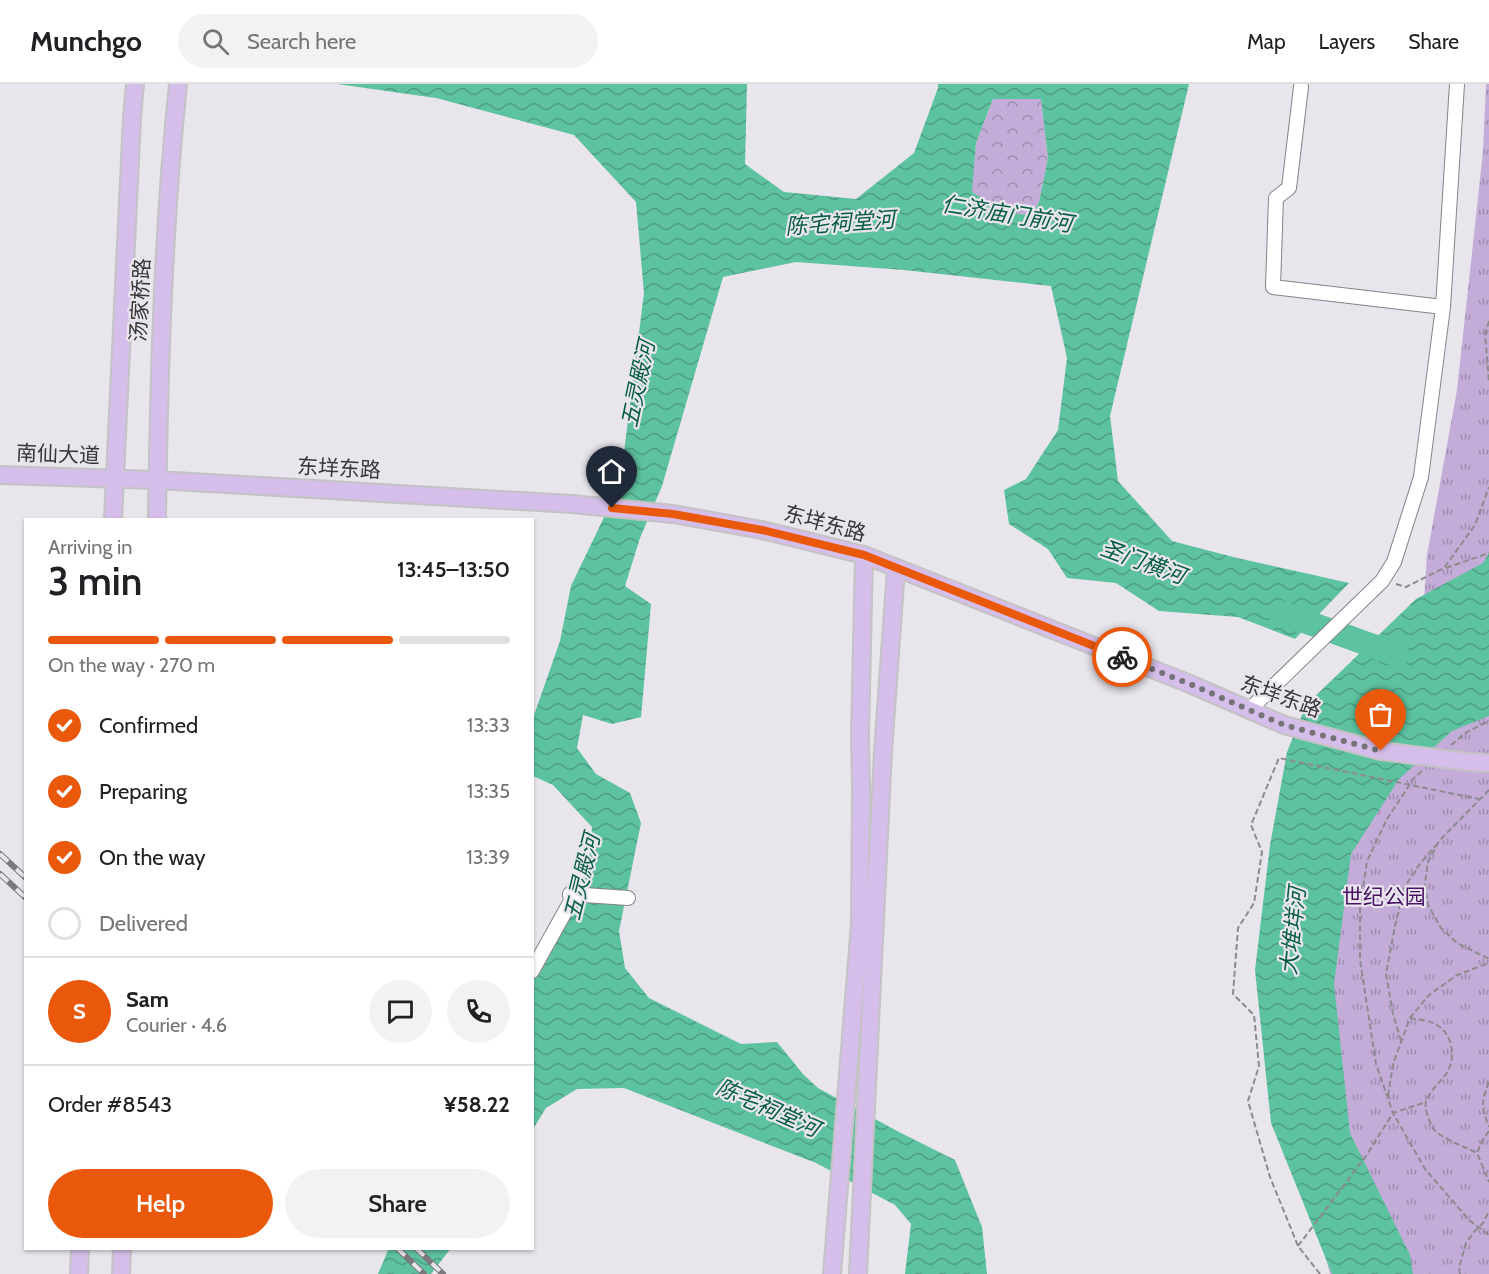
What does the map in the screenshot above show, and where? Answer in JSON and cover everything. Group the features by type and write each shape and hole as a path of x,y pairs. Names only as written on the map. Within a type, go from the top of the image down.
{"main road":[{"name":"汤家桥路","path":"113,518 135,84"},
{"name":"汤家桥路","path":"157,518 160,328 178,84"},
{"name":"南仙大道","path":"0,475 116,478"},
{"name":"东垟东路","path":"116,478 572,504 673,514 762,530 864,555 1190,684 1284,725 1381,751 1489,763"},
{"path":"832,1274 860,924 860,735 864,555"},
{"path":"858,1274 883,751 896,569"},
{"path":"79,1274 80,1250"},
{"path":"121,1274 122,1250"}],"street":[{"path":"1249,710 1382,581 1394,562 1421,477 1443,307 1457,84"},
{"path":"1301,87 1289,188 1276,198 1273,286 1443,307"},
{"path":"534,968 572,901 570,894 628,898"}],"path":[{"path":"1489,321 1485,334 1489,382"},
{"path":"1444,568 1475,525 1489,487"},
{"path":"1382,581 1406,587 1444,568 1489,553"},
{"path":"1450,747 1467,732 1489,721"},
{"path":"1320,1274 1298,1246 1270,1177 1248,1101 1259,1066 1254,1015 1233,994 1238,928 1254,903 1262,852 1251,825 1279,758 1479,799"},
{"path":"1423,770 1414,778 1387,819 1367,861 1360,908 1360,960 1376,1064 1393,1113 1425,1169 1470,1221 1489,1234"},
{"path":"1401,1041 1386,974 1404,888 1439,841 1489,790"},
{"path":"1439,841 1428,862 1425,883 1428,905 1441,928 1457,943 1489,961"},
{"path":"1387,1097 1393,1064 1410,1018 1429,995 1457,975 1489,961"},
{"path":"1410,1018 1436,1025 1448,1036 1452,1051 1448,1070 1436,1084 1426,1102 1426,1111 1433,1129 1442,1136 1477,1153 1489,1182"},
{"path":"1477,1153 1489,1129 1482,1101 1489,1082"},
{"path":"1298,1246 1366,1156 1393,1113 1426,1102"},
{"path":"1460,1274 1466,1243 1483,1223 1489,1210"}],"green space":[{"name":"世纪公园","path":"1486,84 1489,84 1489,1274 1330,1274 1289,1116 1279,868 1422,630 1427,555 1457,390 1483,152"},
{"path":"993,99 1041,99 1048,158 1039,202 1032,215 1007,213 971,192 976,143"}],"water":[{"path":"337,84 747,84 745,164 784,192 856,199 914,153 938,84 1189,84 1110,416 1118,481 1172,541 1349,583 1295,639 1238,617 1159,611 1116,583 1067,578 1048,549 1009,524 1004,490 1026,479 1058,430 1067,358 1051,286 904,270 796,262 723,277 662,486 640,538 625,586 651,604 641,717 612,724 583,715 577,748 596,774 630,793 641,823 619,931 625,968 649,998 741,1044 777,1042 803,1074 818,1088 955,1160 982,1227 987,1274 905,1274 911,1224 895,1205 816,1163 624,1088 577,1089 546,1108 534,1127 534,978 588,871 592,827 553,785 534,776 534,715 560,641 571,586 620,484 644,293 636,202 574,135 436,98","holes":["993,99 1041,99 1048,158 1039,202 1032,215 1007,213 972,192 976,143"]},
{"name":"大堆垟河","path":"1489,553 1489,716 1452,731 1399,779 1351,854 1334,984 1350,1133 1410,1255 1413,1274 1332,1274 1271,1123 1255,970 1270,845 1287,752 1306,705 1416,599 1483,563"},
{"path":"388,1250 449,1250 431,1274 378,1274"}],"waterway":[{"name":"圣门横河","path":"1279,612 1398,655"}],"railway":[{"path":"0,854 24,876"},
{"path":"0,874 24,896"},
{"path":"399,1250 424,1274"},
{"path":"418,1250 443,1274"}],"way so far":[{"path":"1122,657 1284,725 1381,751"}],"route":[{"path":"612,508 673,514 762,530 864,555 1122,657"}],"water label":[{"name":"仁济庙门前河","path":"1007,214"},
{"name":"陈宅祠堂河","path":"840,223"},
{"name":"五灵殿河","path":"638,384"},
{"name":"五灵殿河","path":"582,877"},
{"name":"陈宅祠堂河","path":"768,1108"}]}
